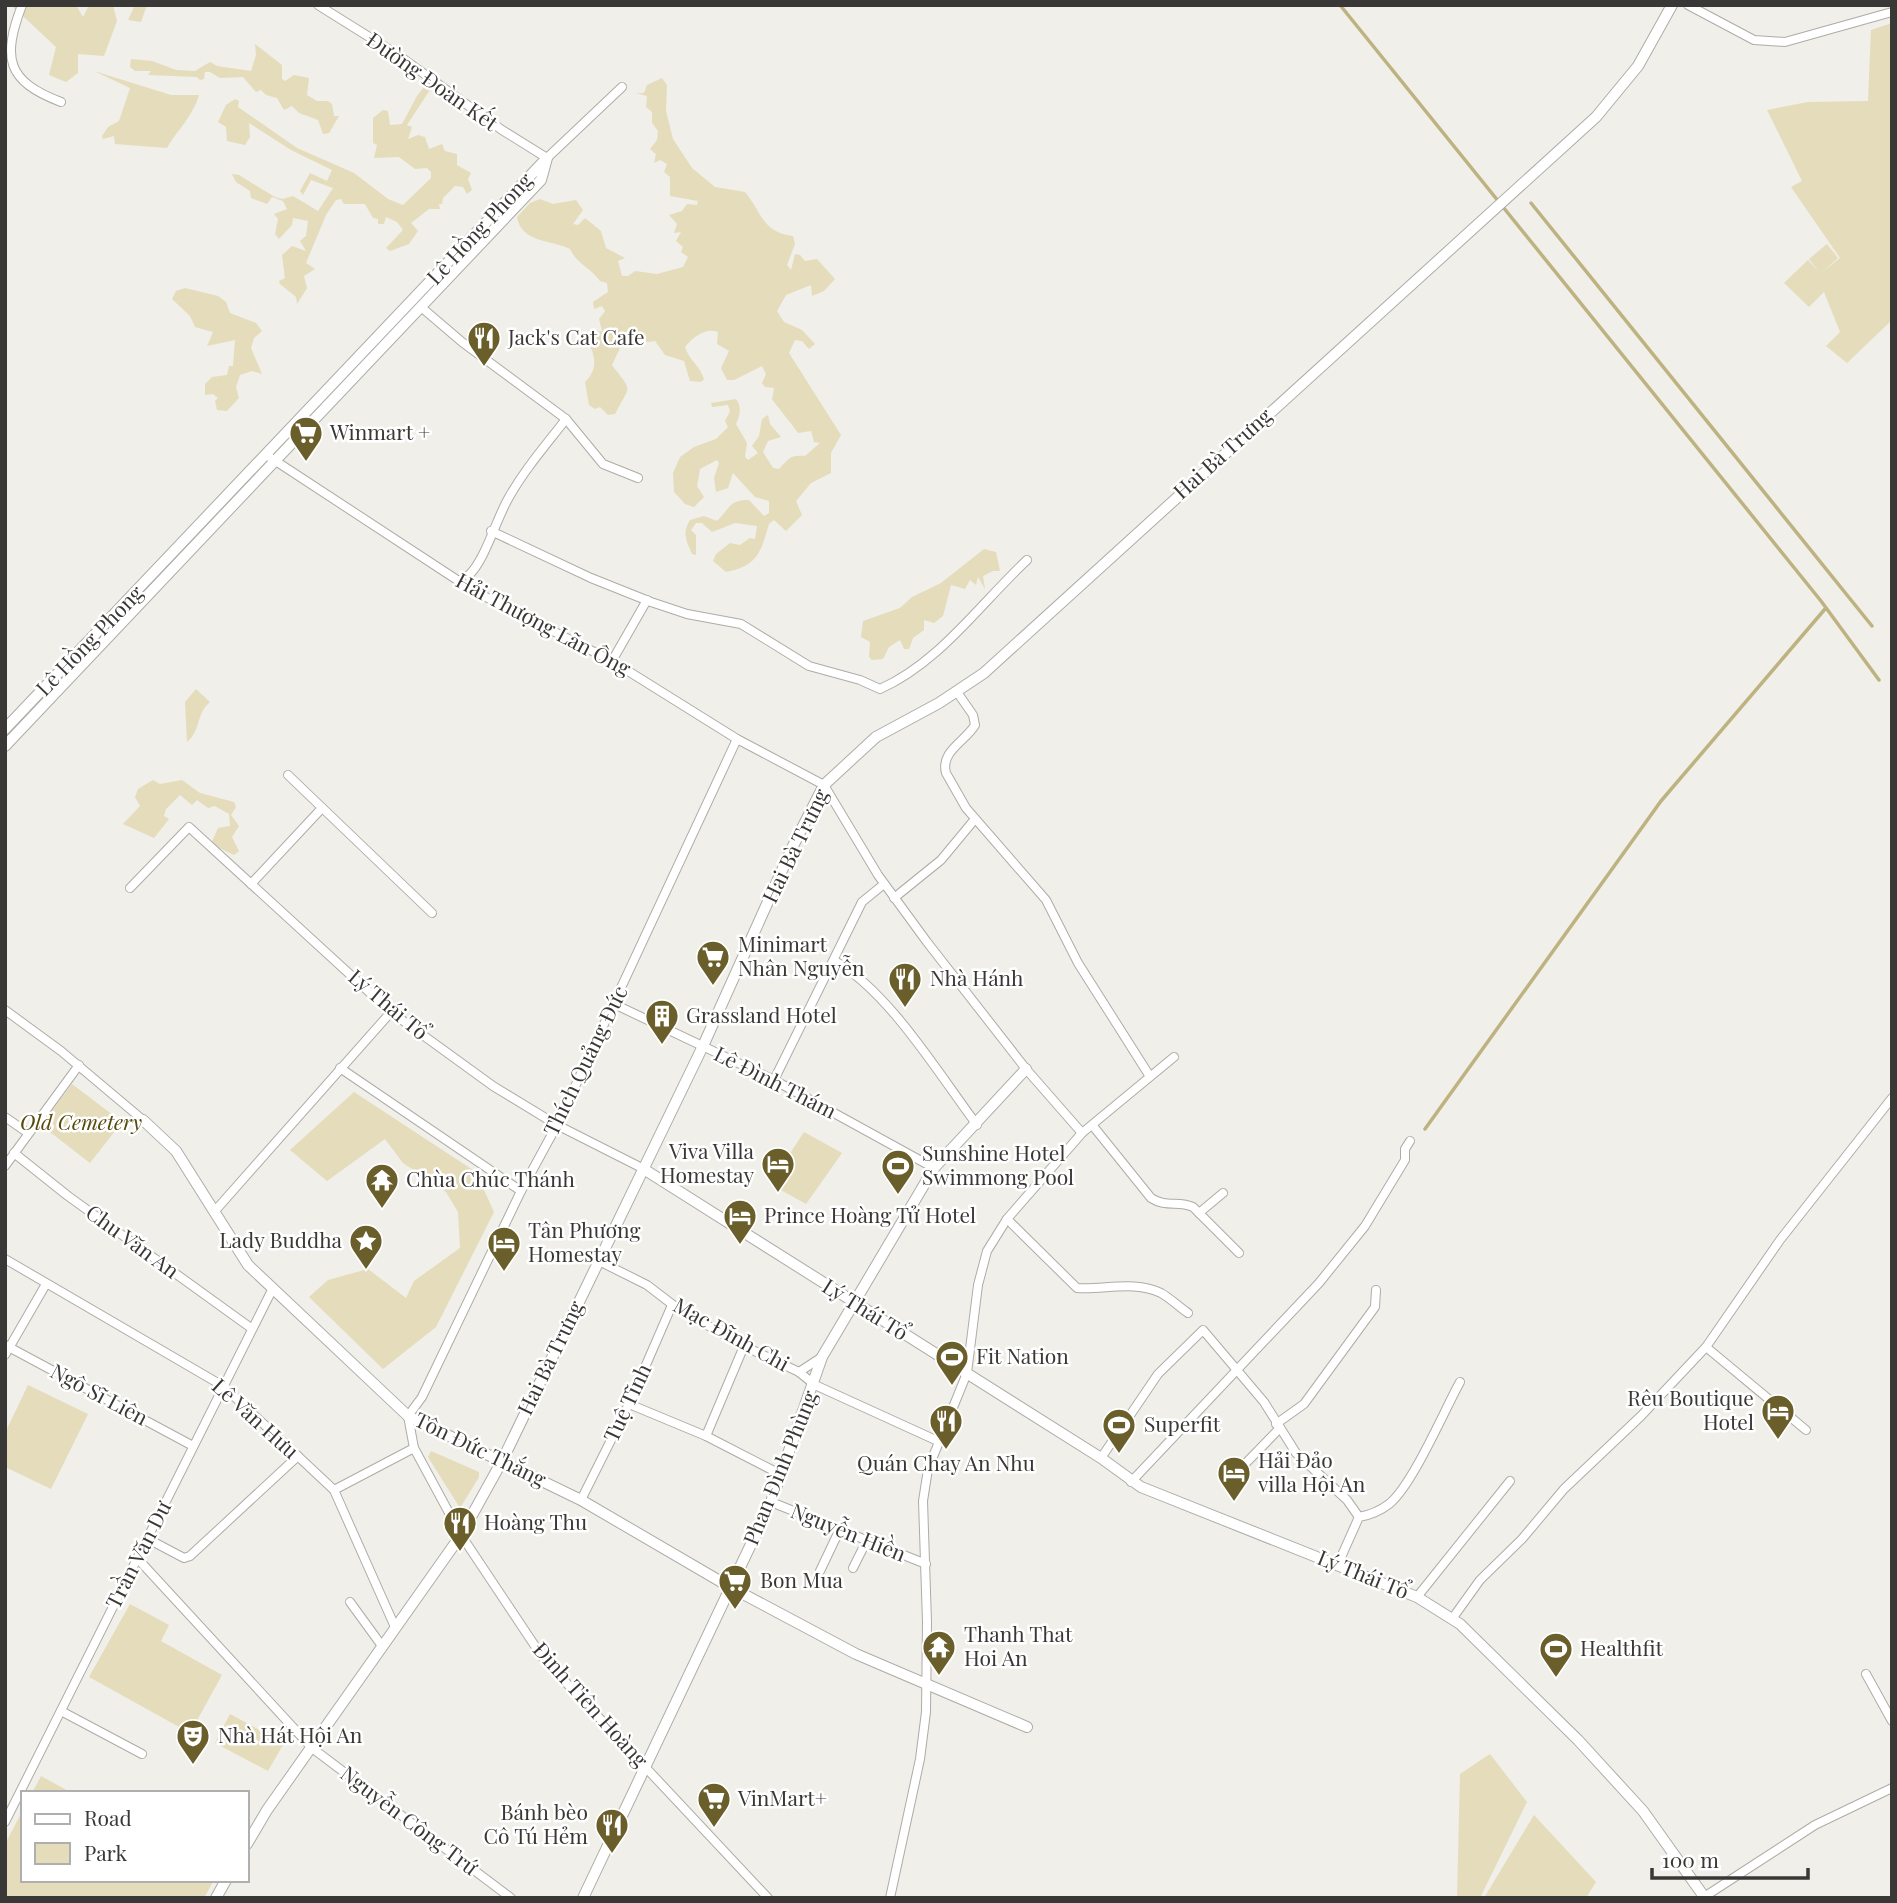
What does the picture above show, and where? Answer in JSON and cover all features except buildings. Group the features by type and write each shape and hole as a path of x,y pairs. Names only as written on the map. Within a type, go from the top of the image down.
{"street":[{"path":"22,5 10,37 9,55 13,67 35,91 61,102"},
{"name":"Đường Đoàn Kết","path":"318,5 398,55 502,130 547,158"},
{"name":"Hai Bà Trưng","path":"248,1842 267,1810 461,1535 502,1461 703,1046 793,846 824,785 876,737 957,692 984,673 1596,117 1638,66 1672,5"},
{"path":"1688,5 1754,40 1785,42 1892,12"},
{"path":"547,158 622,87"},
{"name":"Lê Hồng Phong","path":"5,729 421,307 541,180 547,158"},
{"name":"Lê Hồng Phong","path":"5,746 547,158"},
{"path":"421,307 462,342 566,419 603,464 638,478"},
{"path":"474,591 469,575 477,568 491,531 518,483 566,419"},
{"name":"Hải Thượng Lãn Ông","path":"272,458 474,591 612,661 737,739 824,785"},
{"path":"491,531 590,578 647,600 687,614 741,624 809,666 860,680 880,689 901,678 940,648 1027,560"},
{"path":"612,661 647,600"},
{"path":"957,692 973,715 975,724 948,755 944,767 975,818 1046,900 1078,963 1149,1075"},
{"path":"20,713 30,720"},
{"name":"Thích Quảng Đức","path":"408,1416 422,1397 521,1191 556,1125 737,739"},
{"path":"288,775 432,913"},
{"path":"824,785 894,898 1026,1069 1082,1133"},
{"path":"251,884 322,808"},
{"path":"894,898 941,860 975,818"},
{"name":"Lý Thái Tổ","path":"130,888 189,827 391,1012 493,1086 556,1125 642,1168 1101,1458 1131,1482 1417,1597 1452,1619 1493,1653 1643,1811 1704,1897"},
{"path":"774,1080 862,902 884,884"},
{"path":"835,961 853,972 885,1004 977,1125"},
{"name":"Lê Đình Thám","path":"614,1004 774,1080 934,1168"},
{"name":"Tôn Đức Thắng","path":"5,1010 79,1065 176,1151 248,1265 408,1416 581,1500 730,1587 856,1654 1027,1727"},
{"path":"214,1212 391,1012"},
{"path":"890,1898 919,1759 926,1683 923,1501 928,1469 967,1373 978,1285 987,1251 1007,1219 1082,1133 1174,1056"},
{"path":"5,1166 79,1065"},
{"path":"340,1068 521,1191"},
{"name":"Phan Đình Phùng","path":"583,1898 771,1502 778,1473 815,1385 822,1357 852,1302 934,1168 977,1125 1026,1069"},
{"path":"1452,1619 1480,1580 1522,1539 1583,1469 1641,1416 1706,1347 1804,1208 1892,1098"},
{"path":"5,1117 28,1133"},
{"path":"1093,1126 1152,1198 1160,1204 1186,1203 1239,1253"},
{"path":"1131,1482 1319,1283 1365,1226 1405,1160 1405,1149 1410,1141"},
{"name":"Chu Văn An","path":"15,1153 68,1196 251,1328"},
{"path":"1199,1213 1223,1193"},
{"path":"1007,1219 1077,1288 1144,1288 1160,1293 1188,1314"},
{"name":"Lê Văn Hưu","path":"5,1259 223,1386 298,1456 334,1490 395,1627"},
{"name":"Mạc Đĩnh Chi","path":"598,1261 647,1285 672,1304 744,1346 799,1371 815,1385 940,1441"},
{"path":"7,1349 46,1284"},
{"name":"Trần Văn Dư","path":"5,1822 273,1288"},
{"path":"1244,1465 1278,1426 1304,1404 1315,1390 1376,1307 1376,1290"},
{"name":"Tuệ Tĩnh","path":"581,1500 629,1404 672,1304"},
{"path":"1101,1458 1157,1374 1202,1330 1264,1402 1296,1453 1347,1500 1359,1517"},
{"path":"706,1436 744,1346"},
{"path":"1706,1347 1806,1430"},
{"name":"Ngô Sĩ Liên","path":"7,1349 193,1446"},
{"path":"799,1371 822,1357"},
{"path":"1338,1564 1359,1517 1376,1512 1391,1503 1406,1483 1460,1382"},
{"name":"Nguyễn Hiền","path":"629,1404 706,1436 778,1473"},
{"name":"Đinh Tiên Hoàng","path":"408,1416 414,1448 461,1535 543,1658 647,1767 725,1856 768,1898"},
{"path":"334,1490 414,1448"},
{"path":"148,1539 184,1558 190,1556 298,1456"},
{"path":"1417,1597 1510,1481"},
{"name":"Nguyễn Hiền","path":"771,1502 926,1564"},
{"path":"820,1571 840,1529"},
{"path":"853,1568 867,1540"},
{"name":"Nguyễn Công Trứ","path":"137,1558 312,1748 511,1898"},
{"path":"350,1602 382,1646"},
{"path":"1866,1674 1892,1721"},
{"path":"61,1711 142,1754"},
{"path":"1704,1897 1815,1825 1892,1788"},
{"path":"216,1898 225,1882"}],"green space":[{"path":"11,5 76,5 83,17 89,5 113,5 117,21 104,56 78,54 78,73 66,82 49,75 56,47"},
{"path":"135,5 147,5 141,22 128,20"},
{"path":"1892,23 1892,320 1847,363 1826,346 1840,332 1824,292 1809,307 1784,283 1808,260 1819,272 1809,259 1827,244 1838,258 1821,273 1840,258 1791,187 1802,181 1767,110 1808,102 1868,101 1871,30"},
{"path":"255,44 282,65 282,79 285,81 294,75 309,78 307,95 317,101 328,101 332,104 334,116 339,116 329,133 323,134 318,120 299,113 292,106 284,110 277,98 266,95 261,90 256,92 243,77 220,78 205,72 204,79 200,80 197,77 148,75 151,71 135,71 130,67 131,59 152,61 176,70 195,71 210,62 217,66 251,71 256,55"},
{"path":"94,71 171,95 199,95 167,148 115,144 114,136 103,139 102,136 108,127 119,121 130,88"},
{"path":"434,74 439,76 407,125 412,127 408,139 418,135 425,137 429,149 442,144 445,151 457,154 457,165 471,173 468,179 472,190 467,194 463,187 455,186 443,198 442,204 439,204 440,209 429,209 411,223 418,231 409,244 390,251 386,248 403,230 397,222 386,217 384,224 378,224 378,219 373,218 365,204 344,204 341,199 336,200 326,215 306,263 315,269 304,276 307,288 297,304 296,297 279,281 285,278 282,255 292,246 306,251 300,241 306,236 308,221 293,218 292,225 279,239 275,234 278,219 274,214 287,209 283,201 272,197 267,204 251,198 250,191 236,182 232,174 239,175 275,197 283,199 293,196 318,211 333,188 311,180 303,195 300,191 310,173 327,181 332,170 291,150 249,123 250,137 245,145 227,141 226,127 218,122 226,105 235,99 239,101 238,107 297,148 354,173 388,199 403,205 431,178 431,172 427,168 415,169 399,157 374,158 377,145 373,143 373,118 383,110 388,111 390,125 402,124 417,96"},
{"path":"662,78 667,85 666,111 673,139 692,168 715,187 745,192 769,226 775,231 793,236 795,244 787,265 791,270 795,254 800,255 805,261 817,259 835,279 824,291 812,296 811,285 786,295 777,311 784,322 802,330 815,344 809,349 802,341 795,340 789,353 841,435 831,453 831,473 811,483 796,501 802,515 786,531 774,520 769,524 761,549 752,561 746,566 726,572 713,561 716,554 730,543 740,545 750,538 755,539 757,526 735,523 712,532 702,523 696,523 691,530 696,535 696,555 692,554 686,537 690,520 704,516 717,521 733,503 742,500 749,500 764,516 769,513 769,501 755,497 733,473 728,488 716,492 714,478 719,463 717,460 700,469 697,486 704,497 694,507 685,504 674,492 673,473 680,457 694,447 716,439 728,427 725,421 730,411 728,405 712,407 711,403 736,399 740,411 736,424 747,443 745,457 748,460 758,453 752,446 759,436 762,419 768,415 770,424 781,437 768,441 763,452 773,468 779,469 793,457 805,456 820,443 814,442 811,431 798,433 775,404 772,399 774,388 765,387 762,383 766,374 762,366 734,380 727,380 721,368 729,351 717,344 718,332 713,331 700,334 685,347 702,374 704,379 701,382 690,381 684,361 665,355 655,341 621,346 612,365 626,385 627,392 615,414 608,415 600,407 595,409 589,405 585,382 593,371 594,361 587,338 593,332 602,331 599,319 605,311 602,306 594,309 593,302 608,292 607,283 600,281 570,249 525,232 517,217 530,203 540,199 553,204 576,200 583,210 573,224 578,225 585,218 601,231 606,248 625,258 618,261 622,276 628,276 635,271 657,274 683,267 688,257 681,252 683,247 676,241 681,232 674,233 677,224 669,215 682,211 687,204 697,205 698,201 670,196 670,177 664,172 667,164 660,160 654,163 656,154 650,149 657,140 658,131 652,123 652,112 646,107 647,96 636,93 644,93 647,85"},
{"path":"185,288 218,296 226,302 230,313 256,323 262,331 254,338 251,348 262,374 252,371 240,375 236,387 239,398 227,411 217,410 215,401 218,398 213,394 205,395 205,384 212,377 227,375 229,366 233,366 235,340 207,346 213,332 195,327 190,316 172,299 176,291"},
{"path":"984,549 996,552 1000,571 983,576 985,589 978,577 976,585 970,580 965,589 951,585 943,616 934,623 924,620 924,630 913,638 909,649 904,649 900,640 889,647 883,659 872,660 869,657 870,642 861,637 863,621 900,608 912,597 941,583"},
{"path":"196,689 210,702 202,711 195,733 187,742 185,702"},
{"path":"153,780 160,784 182,780 200,793 234,802 236,807 231,815 239,826 232,837 239,851 234,855 211,844 218,828 230,826 229,814 215,806 208,808 197,800 192,805 180,795 166,809 164,816 169,819 154,838 123,824 140,806 135,797 138,789"},
{"name":"Old Cemetery","path":"72,1084 122,1122 90,1163 41,1125"},
{"path":"354,1092 476,1172 494,1212 436,1327 383,1369 309,1297 328,1280 368,1269 406,1298 414,1281 460,1248 458,1212 446,1192 403,1163 385,1139 327,1181 290,1150"},
{"path":"804,1132 842,1153 806,1204 770,1184"},
{"path":"28,1385 88,1414 51,1489 5,1467 5,1433"},
{"path":"431,1451 479,1472 479,1477 460,1508 428,1457"},
{"path":"130,1604 169,1625 161,1641 222,1675 190,1733 89,1677"},
{"path":"230,1714 284,1743 268,1771 215,1743"},
{"path":"1490,1754 1527,1802 1480,1898 1457,1898 1460,1774"},
{"path":"41,1776 68,1791 33,1791"},
{"path":"21,1814 21,1882 213,1882 204,1898 5,1898 5,1844"},
{"path":"1534,1815 1596,1882 1586,1898 1484,1898"}],"waterway":[{"path":"1340,5 1821,601 1879,680"},
{"path":"1531,203 1872,626"},
{"path":"1425,1129 1661,801 1825,609"}],"place":[{"name":"Jack's Cat Cafe","path":"484,368"},
{"name":"Winmart +","path":"306,463"},
{"name":"Minimart Nhân Nguyễn","path":"713,987"},
{"name":"Nhà Hánh","path":"905,1009"},
{"name":"Grassland Hotel","path":"662,1046"},
{"name":"Viva Villa Homestay","path":"778,1194"},
{"name":"Sunshine Hotel Swimmong Pool","path":"898,1196"},
{"name":"Chùa Chúc Thánh","path":"382,1210"},
{"name":"Prince Hoàng Tử Hotel","path":"740,1246"},
{"name":"Lady Buddha","path":"366,1271"},
{"name":"Tân Phương Homestay","path":"504,1273"},
{"name":"Fit Nation","path":"952,1387"},
{"name":"Rêu Boutique Hotel","path":"1778,1441"},
{"name":"Quán Chay An Nhu","path":"946,1451"},
{"name":"Superfit","path":"1119,1455"},
{"name":"Hải Đảo villa Hội An","path":"1234,1503"},
{"name":"Hoàng Thu","path":"460,1553"},
{"name":"Bon Mua","path":"735,1611"},
{"name":"Thanh That Hoi An","path":"939,1677"},
{"name":"Healthfit","path":"1556,1679"},
{"name":"Nhà Hát Hội An","path":"193,1766"},
{"name":"VinMart+","path":"714,1829"},
{"name":"Bánh bèo Cô Tú Hẻm","path":"612,1855"}]}
